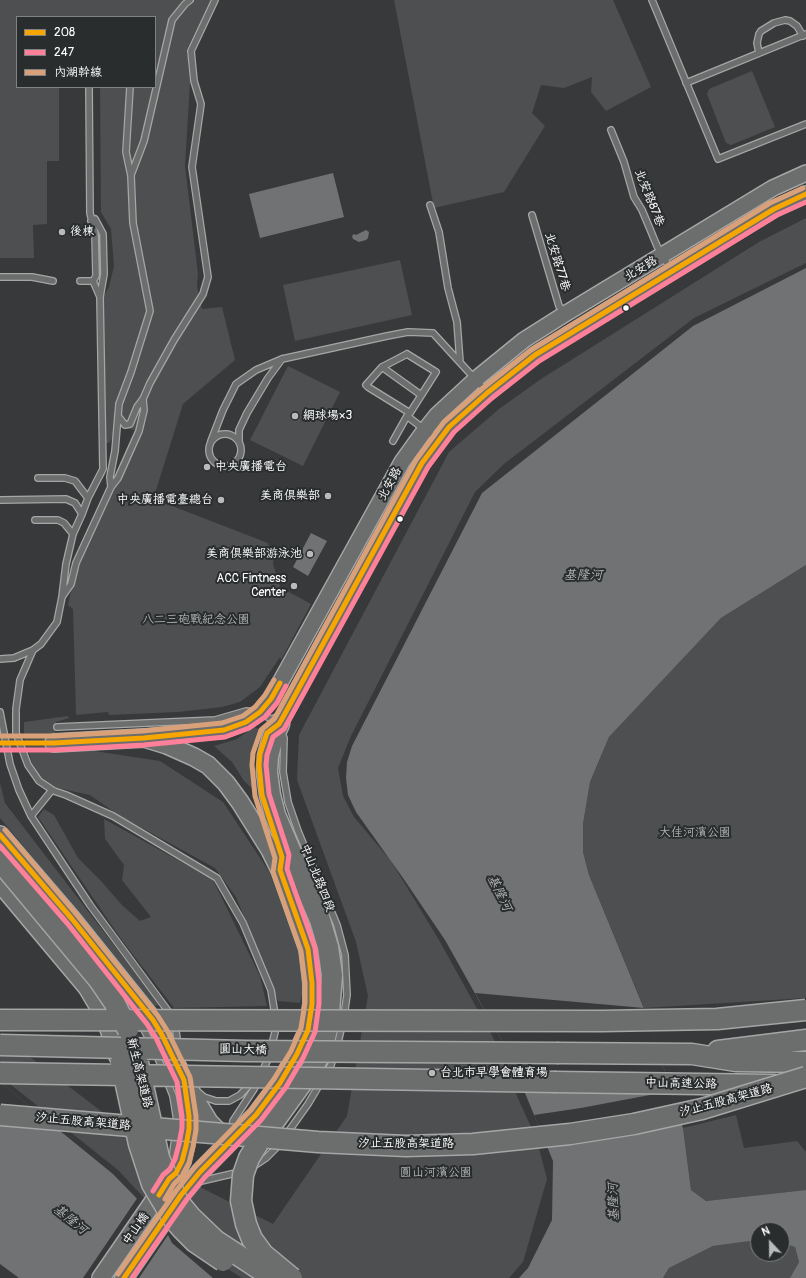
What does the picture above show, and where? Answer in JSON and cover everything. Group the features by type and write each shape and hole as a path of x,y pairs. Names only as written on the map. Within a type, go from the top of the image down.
{"highway":[{"path":"279,724 268,756 267,772 270,795 276,815 320,920 328,947 332,975 328,1025 323,1046 314,1066 249,1158 243,1175 241,1201 246,1224 252,1239 263,1254 292,1278"},
{"name":"新生高架道路","path":"0,860 89,967 114,1002 130,1035 136,1054 159,1158 178,1200 191,1217 215,1240 273,1278"},
{"name":"新生高架道路","path":"0,881 88,986 106,1018 119,1054 143,1160 152,1184 163,1203 182,1229 195,1242 248,1278"},
{"path":"0,899 100,1022 119,1054"},
{"path":"0,1020 602,1021 717,1018 806,1010"},
{"path":"692,1054 806,1040"},
{"name":"圓山大橋","path":"0,1045 238,1051 692,1054"},
{"path":"692,1054 736,1061 806,1062"},
{"name":"中山高速公路","path":"0,1073 806,1086"},
{"name":"汐止五股高架道路","path":"0,1115 318,1142 406,1146 473,1144 570,1134 634,1124 702,1109 806,1077"}],"main road":[{"name":"北安路","path":"144,738 224,730 246,722 260,712 271,699 402,462 437,415 476,379 524,340 565,314 773,188 806,173"},
{"name":"北安路","path":"280,870 282,857 262,795 259,765 260,754 267,734 279,724 422,462 449,427 487,393 535,355 774,209 806,194"},
{"path":"55,735 144,738 166,744 208,765 240,802 270,850 280,870 308,949 312,983 312,1004 308,1030 297,1054 280,1083 256,1115 200,1172 186,1189"},
{"path":"0,836 72,919 153,1020 162,1034 184,1080 209,1122 218,1133 230,1142"},
{"path":"169,1180 176,1172 182,1161 189,1129 189,1116 184,1080"},
{"name":"中山橋","path":"102,1278 169,1180"},
{"name":"中山橋","path":"124,1278 186,1189"}],"lane":[{"path":"130,176 144,141 172,20 190,0"},
{"path":"62,597 71,584 76,563 111,487 118,478 139,431 144,410 144,399 150,383 174,340 203,294 208,277 192,167 201,104 194,81 191,50 215,0"},
{"path":"652,0 718,159 806,124"},
{"path":"686,83 804,35 793,22 785,20 774,23 761,31 759,34 757,42 759,53"},
{"path":"89,88 90,214 95,234 96,276 93,281"},
{"path":"111,487 110,477 115,451 119,404 132,372 150,311 133,223 130,176 126,152 130,88"},
{"name":"北安路87巷","path":"611,130 624,162 634,197 642,210 662,256 672,272"},
{"path":"430,205 439,232 448,288 457,322 460,363"},
{"name":"北安路77巷","path":"532,215 559,306 565,314"},
{"path":"0,660 14,658 41,644 57,622 66,564 73,534 88,498 103,469 100,297 104,274 103,234 95,219 91,221"},
{"path":"0,277 32,276 53,281"},
{"path":"80,281 93,281"},
{"path":"93,281 100,297"},
{"path":"282,359 268,378 247,413 239,430 239,441 241,446 240,457 232,465 227,466 222,466 213,461 208,452 211,441 223,410 236,384 256,370 282,359 408,332 433,333 487,393"},
{"path":"407,354 436,372 410,413 366,385 382,367 407,354"},
{"path":"382,367 421,395"},
{"path":"118,415 125,425 130,424 137,407 144,399"},
{"path":"393,440 407,416 439,440"},
{"path":"211,441 214,437 225,433 235,437 239,441"},
{"path":"38,478 65,478 75,481 88,498"},
{"path":"0,500 66,499 75,503 82,514"},
{"path":"35,520 58,520 64,523 73,534"},
{"path":"32,650 20,680 16,711 16,734 28,765 39,781 52,790 113,816 217,878 243,923 271,990 276,1032 269,1057 254,1089 233,1121 230,1142"},
{"path":"55,735 180,720 215,720 246,711 260,712 279,724"},
{"path":"0,712 10,764 19,790 31,816 90,905 174,1019 184,1080 204,1097 216,1101 229,1101 240,1095 260,1075"},
{"name":"中山北路四段","path":"186,1189 253,1167 266,1158 280,1144 308,1104 330,1065 340,1037 347,995 345,956 337,925 298,831 288,802 283,772 284,738 279,724"},
{"path":"31,816 52,790"},
{"path":"0,855 136,1015 159,1059 173,1096 177,1121 174,1154 169,1180"}],"green space":[{"name":"八二三砲戰紀念公園","path":"0,0 211,0 187,49 190,83 185,166 198,274 197,286 202,309 222,307 235,360 183,404 153,500 154,499 268,543 269,546 275,549 273,564 280,587 311,604 281,660 280,657 260,687 240,702 222,707 178,712 109,715 108,712 76,715 73,609 68,605 80,552 135,430 121,427 109,443 105,443 101,301 109,287 114,266 111,229 101,212 100,88 156,88 156,16 16,16 16,88 59,88 59,161 47,161 47,224 33,225 34,258 0,258"},
{"path":"394,0 613,0 651,87 606,111 591,92 592,77 564,88 541,85 532,113 545,126 504,192 434,208"},
{"path":"752,71 775,127 731,145 726,143 707,94 709,89"},
{"name":"圓山河濱公園","path":"806,218 806,263 694,318 504,464 475,492 351,736 338,768 343,796 354,817 391,861 439,940 501,1052 517,1096 537,1140 547,1179 523,1262 509,1278 242,1278 184,1241 118,1170 0,1076 0,1034 202,1188 273,1224 347,1116 368,996 356,942 297,780 299,735 449,452 499,409 541,379 759,242"},
{"path":"400,260 412,315 295,341 283,285"},
{"name":"網球場×3","path":"288,366 340,392 303,466 250,440"},
{"name":"大佳河濱公園","path":"806,565 806,998 644,1008 589,875 583,852 583,824 590,782 609,737 721,618"},
{"path":"68,716 69,718 56,722 54,751 88,750 160,761 223,802 270,873 307,975 300,1003 278,1001 236,897 215,868 120,816 90,795 43,785 32,763 24,737 24,722"},
{"path":"254,727 263,731 255,751 252,765 254,790 244,781 232,762 214,746 237,739"},
{"path":"0,783 5,803 160,1005 155,1006 0,818"},
{"path":"44,809 54,815 78,858 122,905 140,921 151,917 122,880 124,865 105,839 104,819 213,880 260,976 267,1006 174,1008 121,939 38,817"},
{"path":"736,1115 744,1148 797,1141 806,1152 806,1190 706,1201 691,1190 683,1128"},
{"path":"750,1241 750,1262 790,1262 790,1245 795,1247 799,1262 790,1278 663,1278 669,1268 713,1246"}],"water":[{"path":"333,173 344,217 260,238 249,194"},
{"path":"366,230 369,232 366,240 359,242 353,239 352,236 354,234 356,235"},
{"name":"基隆河","path":"806,268 806,565 721,618 609,737 590,782 583,824 583,852 589,875 647,1016 683,1128 691,1190 706,1201 806,1190 806,1278 790,1278 799,1262 795,1247 790,1245 790,1222 750,1222 750,1241 713,1246 669,1268 663,1278 519,1278 528,1268 552,1220 553,1161 506,1047 445,940 356,812 348,795 346,778 347,762 352,746 482,493 693,326"},
{"name":"美商俱樂部游泳池","path":"311,533 327,541 308,576 293,567"},
{"name":"基隆河","path":"0,1082 113,1174 180,1243 234,1278 19,1278 0,1264"}],"pier":[{"path":"475,993 644,1008 647,1016 489,1018"},
{"path":"649,1021 670,1088 522,1086 506,1047 491,1022"},
{"path":"0,1082 37,1112 0,1109"},
{"path":"671,1091 678,1111 543,1137 534,1115 581,1108"},
{"path":"138,1197 181,1242 236,1278 213,1278 172,1243 168,1235 139,1278 83,1278"}],"tunnel":[{"path":"0,743 54,743"}],"transit line":[{"name":"內湖幹線","path":"118,1274 176,1191 195,1167 251,1110 274,1079 291,1051 301,1028 305,1003 305,983 301,951 273,872 275,858 255,796 252,765 253,753 261,730 276,716 416,460 444,422 483,388 531,350 770,203 803,188"},
{"name":"208","path":"124,1278 181,1195 200,1172 256,1115 280,1083 297,1054 308,1030 312,1004 312,983 308,949 280,870 282,857 262,795 259,765 260,754 267,733 279,724 282,719 422,463 449,427 487,393 535,355 774,209 806,194"},
{"name":"247","path":"132,1278 187,1199 205,1177 261,1120 286,1087 303,1058 315,1032 319,1004 319,982 315,948 287,869 289,855 269,794 266,765 267,755 273,737 284,729 428,467 454,432 492,398 539,361 777,215 806,202"},
{"name":"內湖幹線","path":"0,736 54,736 143,731 222,723 243,716 255,707 265,695 274,680"},
{"name":"208","path":"0,743 54,743 144,738 224,730 246,722 260,712 271,699 280,683"},
{"name":"247","path":"0,750 54,750 144,745 225,737 249,728 265,717 277,703 286,686"},
{"name":"內湖幹線","path":"5,830 77,915 158,1016 168,1032 190,1077 196,1116 196,1130 193,1147 189,1163 182,1176 174,1184 165,1199"},
{"name":"208","path":"0,835 72,919 153,1020 184,1080 189,1116 189,1129 186,1146 182,1161 176,1173 169,1179 159,1195"},
{"name":"247","path":"0,846 67,923 147,1024 156,1038 177,1082 182,1116 182,1128 179,1144 175,1159 170,1169 163,1175 153,1191"}],"place":[{"name":"後棟","path":"62,232"},
{"name":"網球場×3","path":"295,416"},
{"name":"中央廣播電台","path":"207,467"},
{"name":"美商俱樂部","path":"328,496"},
{"name":"中央廣播電臺總台","path":"221,500"},
{"name":"美商俱樂部游泳池","path":"310,554"},
{"name":"ACC Fintness Center","path":"294,586"},
{"name":"台北市早學會體育場","path":"432,1073"}]}
